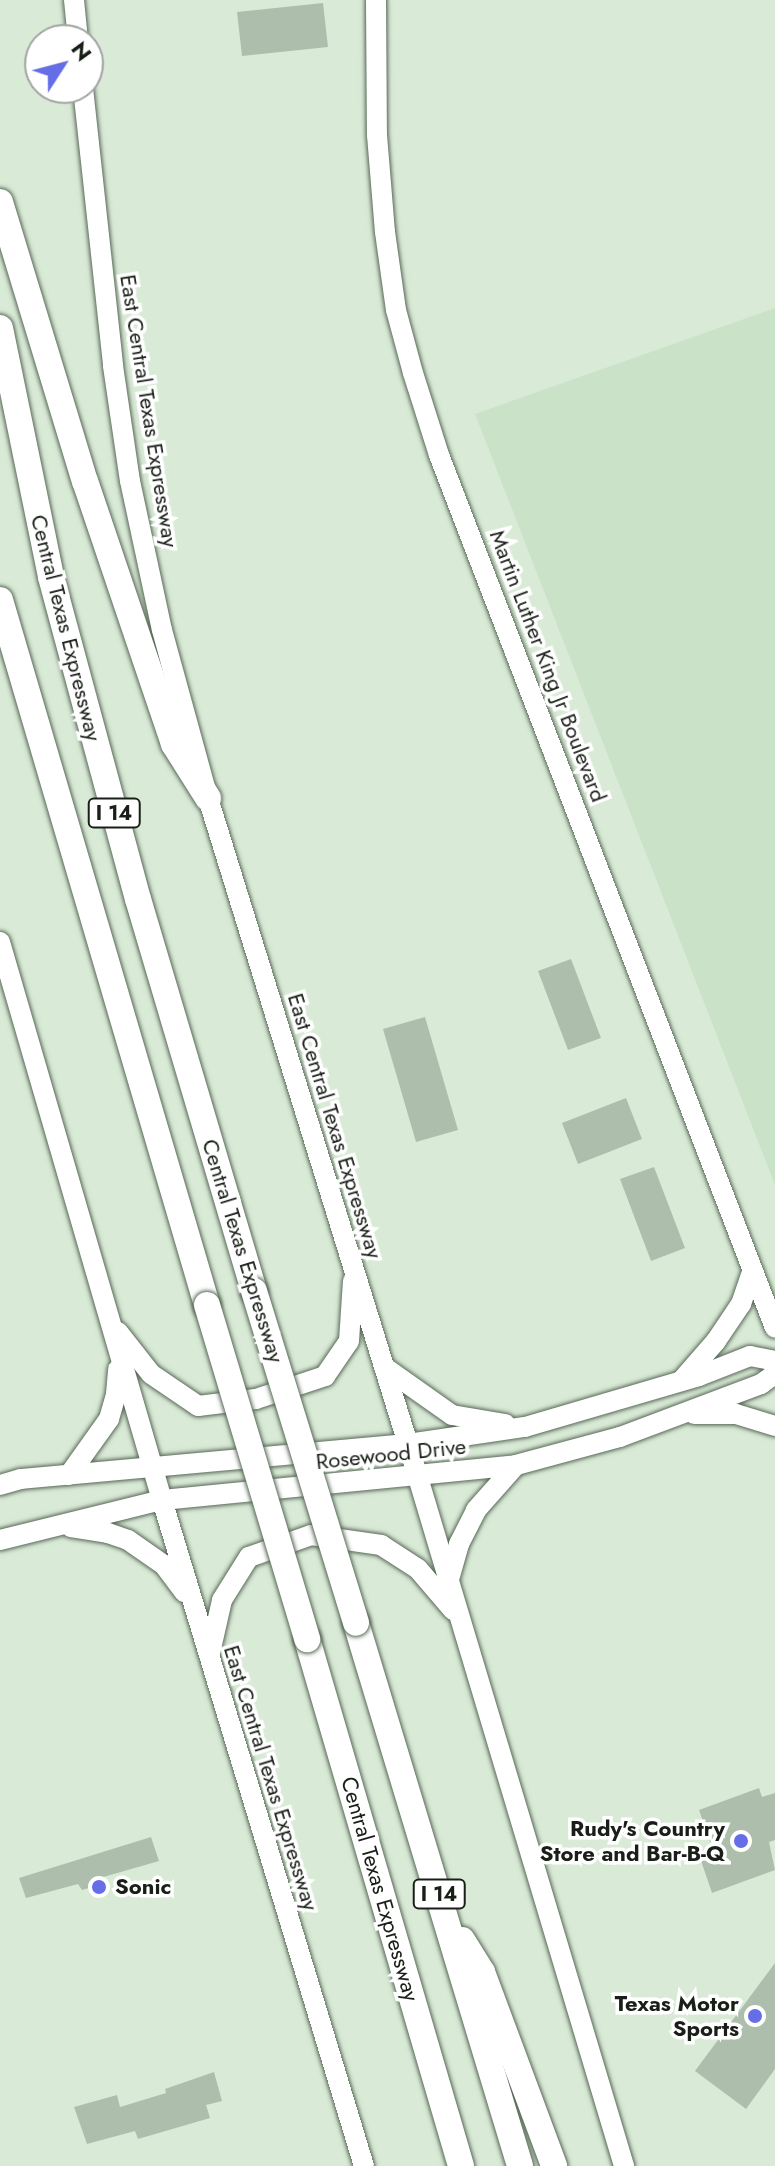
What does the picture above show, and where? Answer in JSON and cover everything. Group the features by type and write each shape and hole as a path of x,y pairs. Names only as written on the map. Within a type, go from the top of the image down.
{"highway":[{"path":"0,202 85,481 174,744 208,798"},
{"name":"Central Texas Expressway","path":"0,328 51,577 138,899 520,2166"},
{"name":"Central Texas Expressway","path":"0,600 457,2158"},
{"path":"444,1911 482,1972 554,2166"}],"main road":[{"path":"74,0 76,24"},
{"name":"Martin Luther King Jr Boulevard","path":"376,0 377,135 385,232 396,310 413,373 439,455 775,1328"},
{"name":"East Central Texas Expressway","path":"85,104 113,366 130,481 162,630 208,798 408,1444 623,2164"},
{"name":"East Central Texas Expressway","path":"0,942 162,1500 364,2166"},
{"path":"111,1323 151,1374 198,1406 256,1399 325,1376 349,1341 354,1269"},
{"path":"682,1380 716,1341 741,1304 753,1270"},
{"path":"69,1475 109,1419 116,1394 118,1349"},
{"name":"Rosewood Drive","path":"0,1485 21,1479 408,1444 525,1427 682,1380 750,1356 775,1361"},
{"path":"384,1367 452,1415 525,1427"},
{"name":"Rosewood Drive","path":"0,1540 162,1500 516,1465 620,1437 761,1384 775,1374"},
{"path":"682,1413 736,1414 775,1426"},
{"path":"448,1583 459,1544 476,1510 516,1465"},
{"path":"59,1526 108,1533 149,1552 194,1605"},
{"path":"209,1656 222,1600 249,1557 311,1535 381,1545 418,1569 456,1613"}],"shaded area":[{"path":"775,308 775,1185 475,414"}],"building":[{"path":"323,3 328,47 242,56 237,12"},
{"path":"571,959 601,1038 568,1050 538,971"},
{"path":"425,1017 458,1130 416,1142 383,1029"},
{"path":"626,1098 642,1139 578,1164 562,1123"},
{"path":"654,1167 685,1248 651,1261 620,1179"},
{"name":"Rudy's Country Store and Bar-B-Q","path":"759,1788 762,1797 775,1793 775,1840 769,1842 775,1870 712,1893 698,1852 712,1847 699,1810"},
{"path":"151,1837 159,1861 100,1878 94,1881 96,1886 82,1890 78,1884 26,1898 19,1878"},
{"name":"Texas Motor Sports","path":"775,1963 775,2069 746,2109 695,2071"},
{"path":"214,2072 222,2101 206,2105 210,2118 138,2139 135,2131 87,2144 74,2107 117,2095 120,2107 166,2093 165,2089"}],"place":[{"name":"Rudy's Country Store and Bar-B-Q","path":"741,1841"},
{"name":"Sonic","path":"99,1887"},
{"name":"Texas Motor Sports","path":"755,2016"}]}
